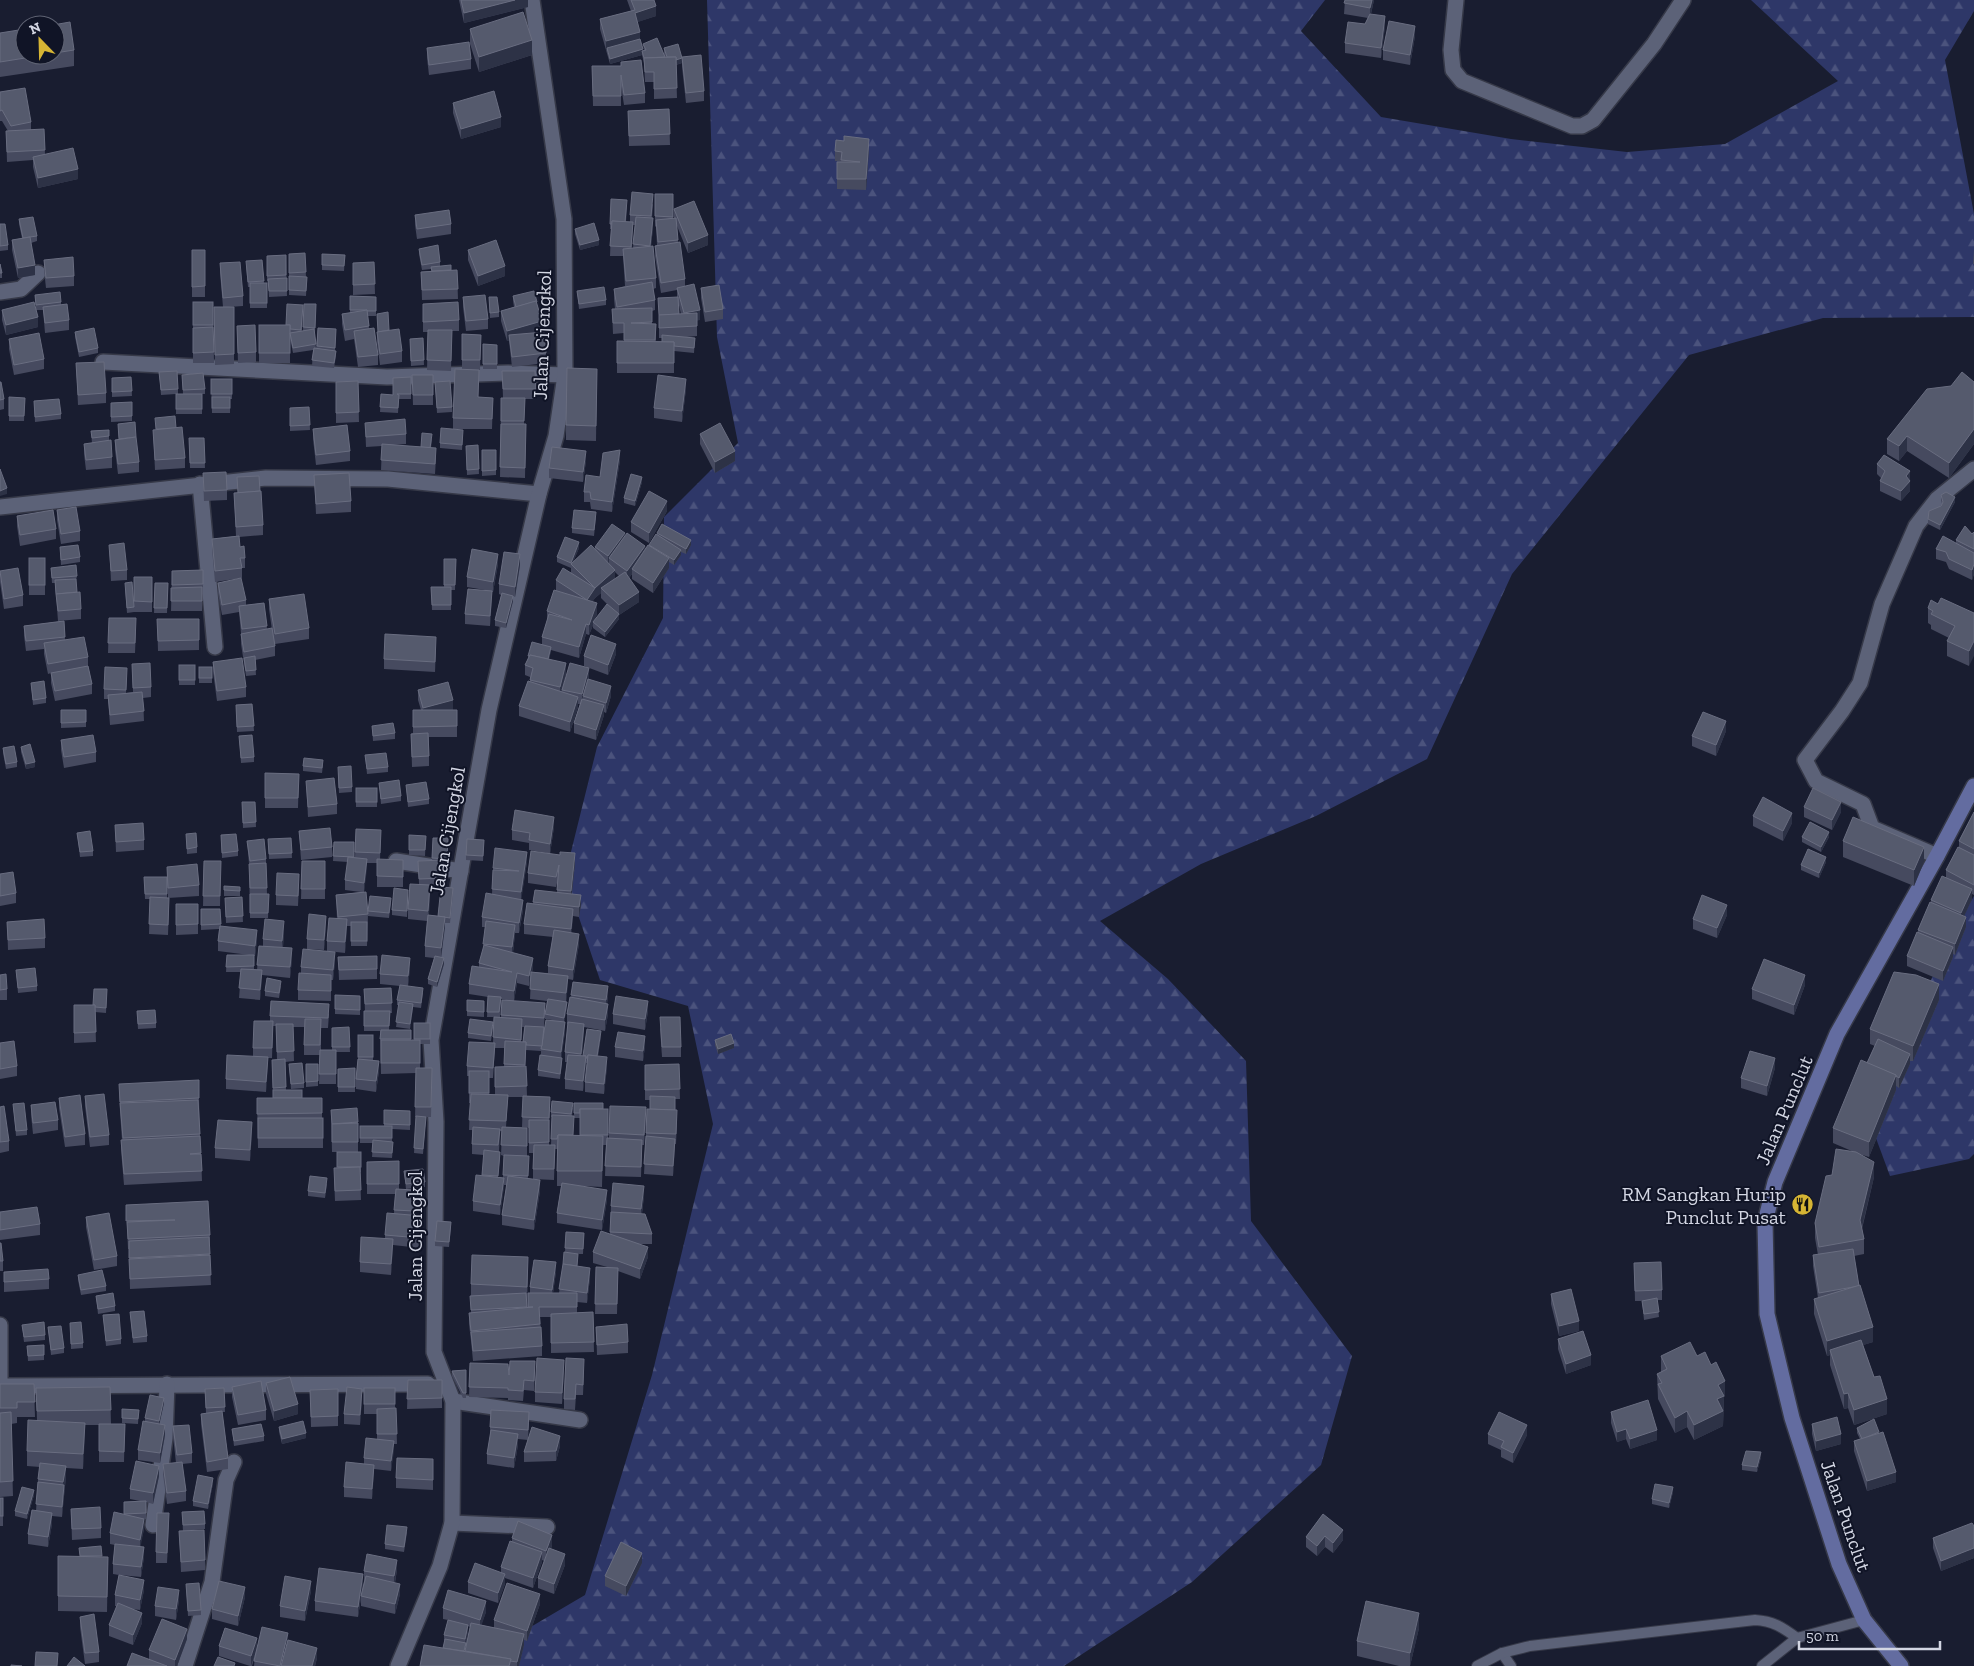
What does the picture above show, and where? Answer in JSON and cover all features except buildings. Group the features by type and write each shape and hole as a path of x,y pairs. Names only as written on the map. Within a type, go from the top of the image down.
{"main road":[{"name":"Jalan Punclut","path":"1901,1666 1864,1620 1838,1564 1792,1418 1767,1314 1766,1222 1775,1182 1837,1034 1974,786"}],"street":[{"name":"Jalan Cijengkol","path":"398,1666 440,1566 452,1523 453,1401 434,1352 436,1122 431,1040 489,710 539,494 556,436 565,375 564,219 532,0"},
{"path":"1456,0 1451,50 1453,70 1462,81 1572,126 1582,126 1594,120 1654,44 1683,0"},
{"path":"0,292 21,289 38,273"},
{"path":"103,362 387,378 507,373 565,375"},
{"path":"1937,856 1872,828 1863,804 1816,781 1805,760 1842,711 1860,683 1882,604 1916,526 1937,499 1974,469"},
{"path":"0,508 266,478 388,479 539,494"},
{"path":"200,484 215,647"},
{"path":"396,861 460,871"},
{"path":"0,1325 0,1382 5,1386 446,1384"},
{"path":"153,1525 164,1438 167,1384"},
{"path":"453,1401 580,1420"},
{"path":"185,1666 212,1582 226,1480 234,1462"},
{"path":"452,1523 547,1528"}],"lane":[{"path":"1477,1666 1502,1653 1530,1646 1755,1620 1769,1620 1780,1625 1797,1638"},
{"path":"1762,1666 1797,1638 1864,1620"},
{"path":"1502,1653 1511,1666"}],"green space":[{"path":"707,0 1325,0 1301,31 1381,117 1511,139 1627,152 1725,144 1838,81 1751,0 1974,0 1974,11 1945,60 1974,214 1974,317 1823,318 1689,355 1512,574 1427,759 1316,816 1201,864 1100,921 1168,979 1246,1061 1251,1221 1352,1356 1321,1465 1192,1582 1064,1666 517,1666 517,1635 585,1595 652,1375 713,1124 688,1006 600,980 565,876 597,747 663,618 664,517 738,443 717,337"},
{"path":"1974,896 1974,1154 1969,1159 1890,1176 1870,1122 1947,943"}],"place":[{"name":"RM Sangkan Hurip Punclut Pusat","path":"1802,1205"}]}
